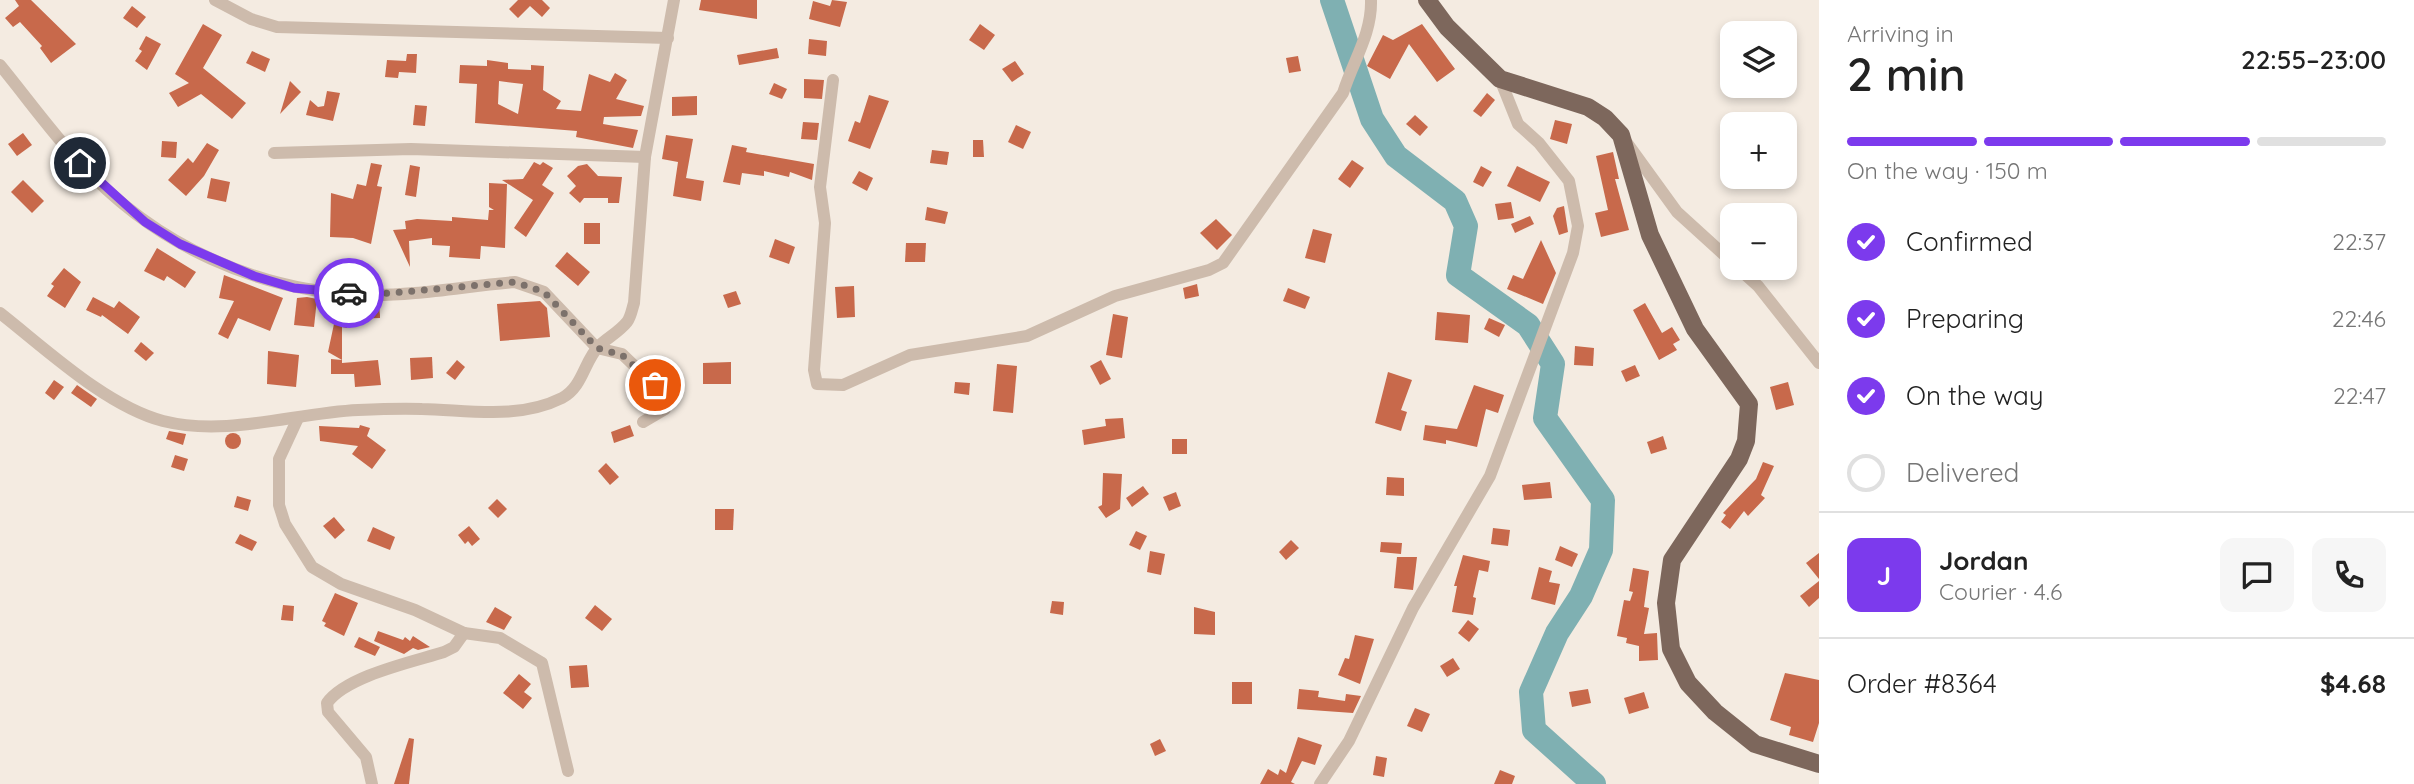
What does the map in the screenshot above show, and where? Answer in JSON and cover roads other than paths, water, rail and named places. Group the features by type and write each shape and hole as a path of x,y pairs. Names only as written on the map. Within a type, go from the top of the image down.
{"main road":[{"path":"1426,0 1447,27 1500,79 1588,107 1605,118 1621,135 1650,234 1695,329 1749,404 1746,441 1739,459 1672,560 1666,603 1671,649 1688,683 1715,712 1755,744 1819,764"}],"street":[{"path":"215,0 251,19 277,27 668,38"},
{"path":"0,313 64,363 142,414 196,425 299,418 354,410 419,408 495,414 526,410 563,397 577,384 597,348 622,328 631,311 645,157 674,0"},
{"path":"833,80 820,187 825,223 814,370 817,384 832,386 843,385 910,355 1027,336 1115,296 1209,270 1223,263 1343,93 1353,61 1367,35 1372,15 1371,0"},
{"path":"0,65 80,163 145,222 190,249 254,276 294,288 368,295 515,282 544,292 597,348 622,355 667,398 665,409 643,422"},
{"path":"1320,784 1349,741 1413,608 1490,476 1573,253 1578,226 1569,181 1539,143 1518,124 1500,79"},
{"path":"1621,135 1677,212 1720,251"},
{"path":"274,153 411,149 645,157"},
{"path":"1751,280 1819,363"},
{"path":"299,418 279,458 279,505 285,524 312,567 341,584 415,610 464,634 500,638 542,663 568,771"},
{"path":"372,784 366,757 328,712 327,703 332,696 364,679 454,647 464,634"}],"waterway":[{"path":"1332,0 1372,119 1396,156 1455,201 1466,226 1458,275 1528,325 1553,364 1545,418 1603,500 1601,550 1581,596 1557,633 1531,692 1534,730 1594,784"}]}
